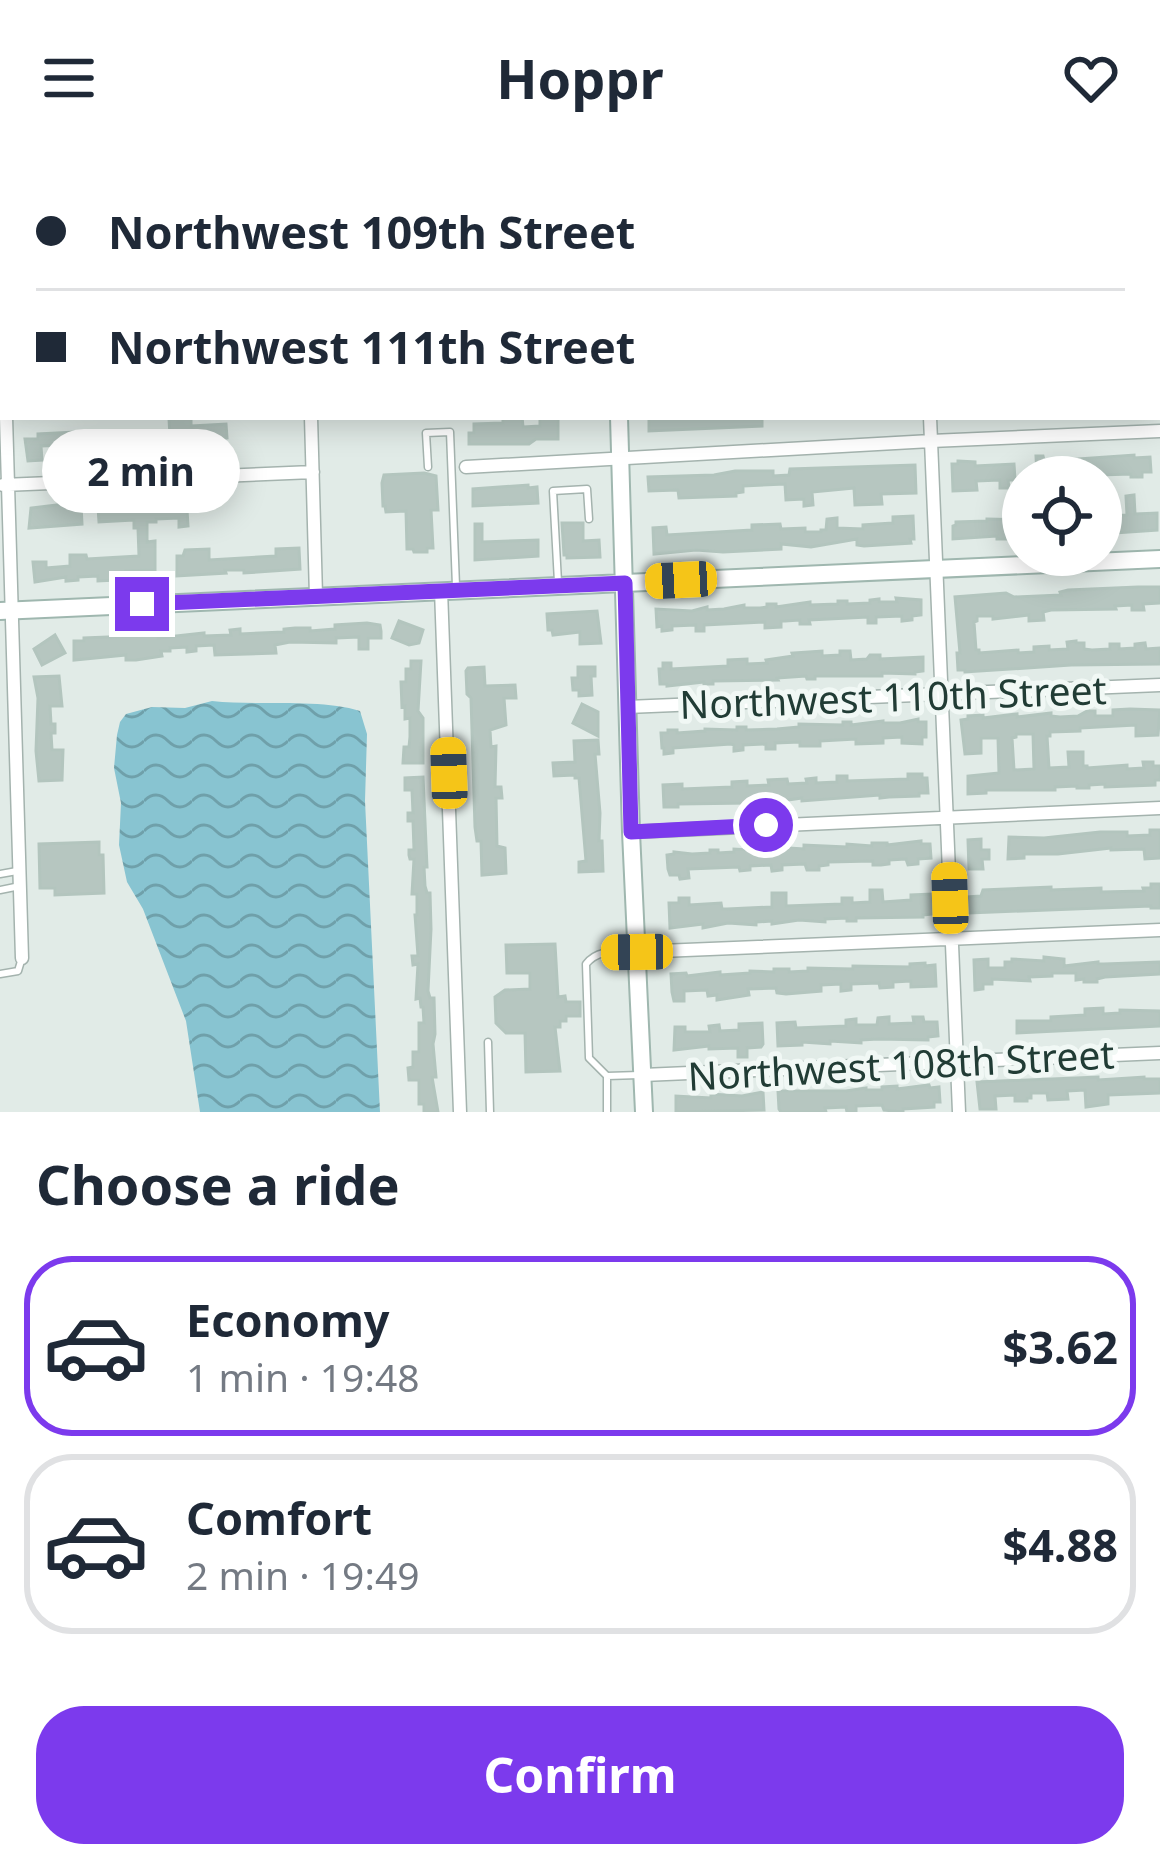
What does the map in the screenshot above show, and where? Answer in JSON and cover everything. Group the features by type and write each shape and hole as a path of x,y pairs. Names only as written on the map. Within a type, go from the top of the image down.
{"street":[{"path":"6,420 6,610 16,726 22,958"},
{"path":"311,420 316,596"},
{"path":"619,420 644,1112"},
{"path":"930,420 959,1112"},
{"path":"466,467 1160,431"},
{"path":"4,485 313,472"},
{"path":"6,610 1160,559"},
{"path":"449,590 460,1112"},
{"name":"Northwest 110th Street","path":"626,707 1160,685"},
{"path":"631,832 1160,808"},
{"path":"637,952 1160,930"},
{"name":"Northwest 108th Street","path":"643,1076 1160,1053"}],"lane":[{"path":"428,467 426,433 450,432 449,590"},
{"path":"558,586 553,491 586,490 589,519"},
{"path":"0,727 16,726"},
{"path":"0,874 20,870"},
{"path":"0,890 21,886"},
{"path":"637,952 600,953 586,964 589,1058 607,1076 643,1076"},
{"path":"0,974 18,971 22,958"},
{"path":"488,1042 490,1112"},
{"path":"607,1076 607,1112"}],"water":[{"path":"212,701 327,705 360,711 367,734 365,801 380,1112 200,1112 186,1021 143,909 127,882 119,845 121,803 114,768 117,735 126,714"}],"building":[{"path":"169,420 191,420 191,426 226,424 227,438 219,439 220,453 204,457 198,450 171,451"},
{"path":"522,420 523,427 558,420 558,439 469,444 474,424"},
{"path":"649,420 762,420 762,426 649,431"},
{"path":"75,432 79,444 106,443 106,457 65,460 65,445 41,446 42,460 28,461 25,439"},
{"path":"1134,455 1150,457 1151,472 1142,472 1142,477 1122,474 1122,456 1116,456"},
{"path":"952,464 1002,465 1002,488 1000,480 976,481 977,490 953,491"},
{"path":"915,465 916,493 881,494 882,504 855,505 854,488 812,492 813,505 804,506 804,499 786,500 785,484 743,486 736,496 679,498 678,490 649,491 648,477 735,471 773,471 773,476 789,475 790,469"},
{"path":"384,475 436,476 438,510 431,510 433,548 414,552 407,549 406,511 386,512 382,483"},
{"path":"537,487 538,503 473,506 473,489"},
{"path":"1134,495 1135,514 1157,513 1157,530 1122,532 1126,496"},
{"path":"81,505 82,524 29,528 31,508"},
{"path":"180,505 187,510 188,526 179,527 179,518 147,522 147,542 155,541 155,570 126,571 127,578 117,580 98,581 98,576 35,582 33,562 46,562 46,568 70,566 70,555 86,555 87,559 139,556 134,520 99,522 98,507"},
{"path":"913,516 911,543 864,546 857,545 857,539 811,547 781,544 781,549 654,554 653,528 666,527 667,535 780,524 781,529 821,532 826,530 827,519 837,518 837,528 863,529 863,525 893,523 893,517"},
{"path":"1002,519 1002,539 953,539 956,522"},
{"path":"562,523 583,523 583,541 599,540 600,557 567,558"},
{"path":"475,524 482,524 482,542 538,540 538,556 475,560"},
{"path":"299,548 300,569 177,576 177,556 185,550 209,549 209,560 276,556 276,549"},
{"path":"1160,587 1160,603 1143,604 1144,610 1132,610 1132,605 1051,610 1043,612 1044,620 1029,621 1029,615 977,616 974,622 979,653 1034,652 1034,647 1049,646 1049,650 1068,649 1067,642 1076,641 1092,650 1110,649 1110,644 1135,648 1145,643 1146,649 1160,648 1160,664 958,670 955,597"},
{"path":"896,598 921,600 921,615 902,621 902,616 876,617 876,623 868,623 868,617 809,620 810,624 781,621 781,627 765,628 765,622 704,625 704,631 696,631 696,625 662,631 662,626 657,627 656,609 897,602"},
{"path":"597,611 601,643 580,644 580,632 553,635 548,630 547,614"},
{"path":"399,621 423,630 419,643 409,645 392,638"},
{"path":"380,625 381,631 381,638 368,638 368,649 359,649 359,637 336,638 336,643 290,642 275,645 276,653 215,655 214,645 187,652 187,647 170,648 161,651 162,656 136,660 126,660 126,655 74,660 74,641 84,638 231,635 230,630 240,629 240,634 295,628 310,631"},
{"path":"55,635 65,653 42,665 34,649"},
{"path":"822,651 822,656 850,651 851,660 870,655 880,655 880,659 923,657 923,671 660,684 663,663 671,663 671,669 728,666 728,660 767,663 792,653"},
{"path":"411,661 421,661 418,711 423,718 423,763 403,763 410,718 405,719 402,707 401,682 406,682"},
{"path":"484,667 485,686 515,685 516,698 504,698 506,725 490,730 491,747 496,746 495,787 501,787 502,798 496,798 497,846 505,848 506,873 482,875 466,671"},
{"path":"578,667 595,667 592,695 579,696 579,690 573,690"},
{"path":"59,676 62,706 50,706 51,724 55,724 52,750 63,750 62,780 39,781 34,677"},
{"path":"582,704 598,712 598,736 573,723"},
{"path":"1113,710 1160,710 1158,735 1136,736 1136,725 1050,732 1049,768 1069,767 1068,752 1083,752 1087,768 1144,768 1143,762 1153,762 1160,766 1155,785 968,794 968,776 999,773 998,738 981,738 981,753 965,754 961,720 983,715 1078,716 1087,711 1113,716","holes":["1033,734 1034,769 1014,770 1012,738"]},
{"path":"926,722 922,744 902,743 902,737 883,738 883,743 820,741 820,746 775,743 775,749 766,749 766,744 743,745 743,750 734,751 731,744 673,748 673,753 664,754 662,748 661,733 668,730 777,729"},
{"path":"598,740 603,871 579,872 579,862 586,861 579,778 554,776 553,763 575,762 574,741"},
{"path":"908,774 927,778 928,793 664,807 663,785 732,787 732,782 769,785 768,780 787,779 788,784 816,778 816,783 837,782 837,776 847,776 847,781 908,779"},
{"path":"423,777 425,886 430,893 431,929 428,991 434,998 436,1077 432,1077 438,1112 424,1112 424,1104 419,1104 419,1080 409,1080 408,1068 413,1067 413,1052 419,1052 419,1023 424,1023 420,998 416,999 418,964 413,965 412,956 418,956 417,894 412,894 414,859 409,855 414,850 413,821 408,821 408,813 413,813 412,790 405,790 405,778"},
{"path":"1150,830 1160,830 1160,858 1145,859 1144,849 1111,848 1008,859 1009,837 1100,832 1150,835"},
{"path":"981,839 981,850 989,850 989,859 982,859 983,869 969,869 968,840"},
{"path":"99,842 104,893 55,895 55,888 40,888 39,844"},
{"path":"930,844 931,858 918,859 918,864 908,865 906,859 881,865 828,862 819,870 807,870 805,864 782,865 782,870 772,871 771,865 740,871 739,867 688,869 689,878 680,879 668,869 667,855 674,852"},
{"path":"1151,884 1160,884 1160,908 969,913 968,897 981,896 983,890 1144,891"},
{"path":"870,890 882,890 883,902 932,894 933,914 670,928 669,903 679,903 679,898 689,898 689,905 721,903 727,909 772,907 772,893 786,893 786,906 842,904 842,898 870,902"},
{"path":"555,944 558,997 580,1002 580,1016 566,1016 555,1027 560,1071 526,1072 525,1033 506,1033 496,1023 495,997 505,990 530,989 530,973 507,973 506,945"},
{"path":"1044,957 1064,959 1064,966 1160,962 1160,974 1084,982 1076,980 1076,973 1052,973 1029,977 1030,981 992,979 992,984 975,990 974,960 988,959 988,968 1005,968 1005,962 1012,959 1044,961"},
{"path":"935,965 936,986 911,987 911,981 880,988 879,983 851,984 851,990 841,991 841,984 821,985 821,991 786,994 777,993 776,988 748,989 749,995 717,1000 707,990 684,991 684,1001 674,1001 672,992 671,974"},
{"path":"1103,1008 1103,1014 1160,1011 1160,1026 1017,1033 1017,1021 1051,1021 1051,1017 1085,1015 1085,1009"},
{"path":"889,1017 889,1024 914,1023 913,1017 937,1022 938,1036 778,1046 777,1023 795,1022 796,1028 846,1026 846,1020 856,1019 856,1025 877,1025 878,1018"},
{"path":"762,1023 763,1044 747,1048 747,1057 738,1057 738,1048 674,1050 675,1027 710,1032 709,1026 739,1030 739,1024"},
{"path":"1160,1079 1160,1093 1108,1095 1108,1104 1086,1107 1085,1090 1067,1091 1068,1099 1048,1100 1047,1093 1031,1093 1027,1101 1015,1101 1015,1095 995,1096 996,1109 980,1109 977,1082"},
{"path":"939,1087 940,1102 934,1102 934,1107 903,1112 884,1110 882,1105 856,1106 856,1112 847,1112 846,1107 825,1108 826,1112 779,1109 778,1091"},
{"path":"763,1092 764,1110 676,1112 676,1096 711,1098 711,1094"}],"route":[{"path":"142,604 625,583 631,832 766,825"}]}
